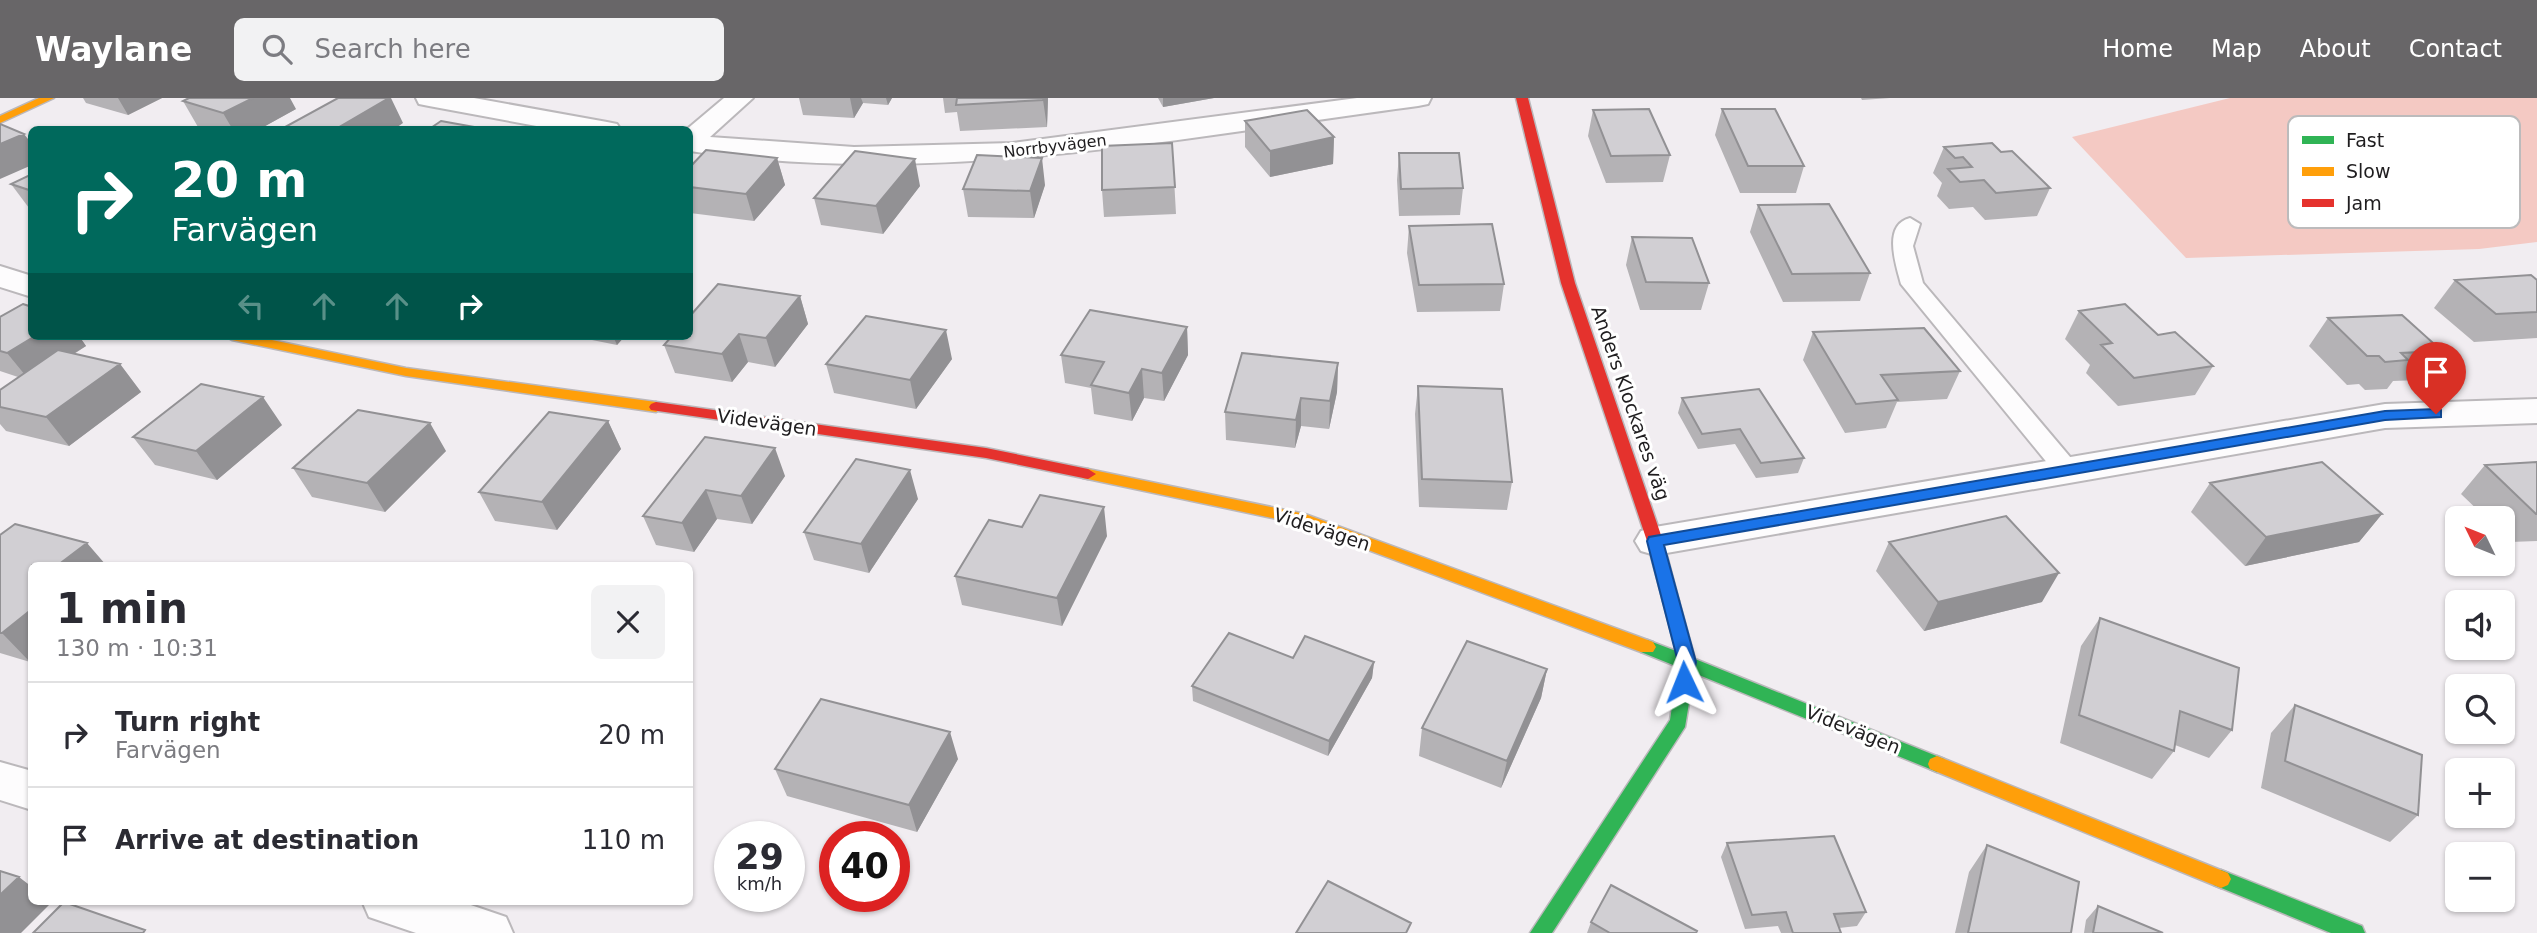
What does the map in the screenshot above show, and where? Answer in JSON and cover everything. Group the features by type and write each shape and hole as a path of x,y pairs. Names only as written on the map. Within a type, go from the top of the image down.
{"street":[{"path":"0,120 48,98"},
{"path":"429,98 585,126"},
{"path":"693,139 740,98"},
{"name":"Norrbyvägen","path":"693,142 740,150 854,156 1013,152 1418,98"},
{"name":"Anders Klockares väg","path":"1522,98 1568,283 1655,541 1687,662 1679,722 1540,933"},
{"path":"0,276 28,286"},
{"name":"Videvägen","path":"251,340 406,372 986,453 1299,518 1687,662 2355,933"},
{"path":"1655,541 2385,416 2537,411"},
{"path":"0,781 28,790"},
{"path":"399,905 488,933"}],"lane":[{"path":"1910,224 1902,246 1912,284 2067,470"}],"shaded area":[{"path":"2230,98 2537,98 2537,242 2479,249 2186,258 2072,137"}],"building":[{"path":"189,98 253,98 223,113 183,101"},
{"path":"338,98 389,98 341,126 287,126"},
{"path":"957,98 1044,98 956,105"},
{"path":"1649,109 1670,155 1611,156 1593,110"},
{"path":"1722,109 1775,109 1804,166 1748,166"},
{"path":"1307,110 1334,137 1270,151 1245,121"},
{"path":"441,121 469,126 434,126"},
{"path":"0,124 24,134 0,144"},
{"path":"1172,143 1175,187 1102,190 1102,146"},
{"path":"1992,143 2001,152 2012,151 2050,188 1996,193 1984,180 1960,182 1948,169 1972,167 1963,157 1955,158 1944,147"},
{"path":"706,150 777,158 746,194 693,187 693,164"},
{"path":"855,151 915,159 876,206 814,198"},
{"path":"1399,153 1459,153 1463,188 1401,189"},
{"path":"977,155 1042,158 1030,191 963,189"},
{"path":"28,176 28,190 11,184"},
{"path":"1829,204 1870,273 1792,274 1758,205"},
{"path":"1492,224 1504,284 1419,285 1409,226"},
{"path":"1632,237 1692,238 1709,283 1646,282"},
{"path":"2531,275 2537,280 2537,312 2496,314 2455,280"},
{"path":"718,284 800,296 766,338 739,334 722,354 664,345 668,340 693,340 693,313"},
{"path":"23,304 28,306 28,340 7,353 0,351 0,317"},
{"path":"2125,304 2158,335 2175,332 2213,366 2134,378 2101,345 2112,343 2079,311"},
{"path":"1090,310 1187,327 1162,373 1142,369 1129,393 1091,385 1104,362 1061,355"},
{"path":"2402,315 2442,351 2401,353 2408,360 2385,362 2379,356 2367,356 2328,318"},
{"path":"866,316 946,330 910,380 826,364"},
{"path":"1924,328 1960,371 1881,375 1898,400 1856,404 1813,332"},
{"path":"58,350 120,364 46,417 0,407 0,390"},
{"path":"1242,353 1338,363 1330,401 1301,398 1296,420 1225,412"},
{"path":"201,384 263,397 196,451 133,437"},
{"path":"1418,386 1502,389 1512,482 1422,479"},
{"path":"1759,389 1804,458 1761,463 1740,429 1702,434 1682,398"},
{"path":"358,410 430,423 367,483 293,468"},
{"path":"549,412 608,421 542,502 479,492"},
{"path":"705,437 775,448 741,496 706,490 682,523 643,516"},
{"path":"856,459 910,470 861,544 804,532"},
{"path":"2322,462 2382,514 2266,537 2210,483"},
{"path":"2537,462 2537,514 2485,465"},
{"path":"1040,495 1104,507 1057,598 955,576 989,520 1022,527"},
{"path":"2006,516 2059,573 1938,602 1889,542"},
{"path":"15,524 87,543 62,562 28,562 28,612 2,633 0,633 0,535"},
{"path":"2100,618 2239,668 2232,730 2180,711 2174,751 2079,715"},
{"path":"1229,633 1293,658 1305,636 1374,662 1329,741 1192,686"},
{"path":"1467,641 1547,669 1507,761 1422,728"},
{"path":"821,699 950,732 909,805 775,769"},
{"path":"2295,705 2422,755 2418,815 2285,761"},
{"path":"1834,836 1866,912 1834,914 1841,933 1793,933 1786,912 1752,915 1727,843"},
{"path":"1987,845 2079,882 2071,933 1968,933"},
{"path":"0,871 19,877 0,895"},
{"path":"1328,881 1411,923 1406,933 1296,933"},
{"path":"1611,885 1697,931 1696,933 1610,933 1591,922"},
{"path":"61,905 73,905 145,930 143,933 33,933"},
{"path":"2098,906 2163,933 2093,933"}],"traffic: fast":[{"path":"1540,933 1679,722 1687,662 1671,601"},
{"path":"1647,647 1937,764"},
{"path":"2221,879 2355,933"}],"traffic: slow":[{"path":"0,120 48,98"},
{"path":"251,340 406,372 656,407"},
{"path":"1088,474 1299,518 1647,647"},
{"path":"1937,764 2221,879"}],"traffic: jam":[{"path":"1522,98 1568,283 1655,541 1671,601"},
{"path":"656,407 986,453 1088,474"}],"route":[{"path":"1684,682 1687,662 1655,541 2385,416 2436,414"}]}
